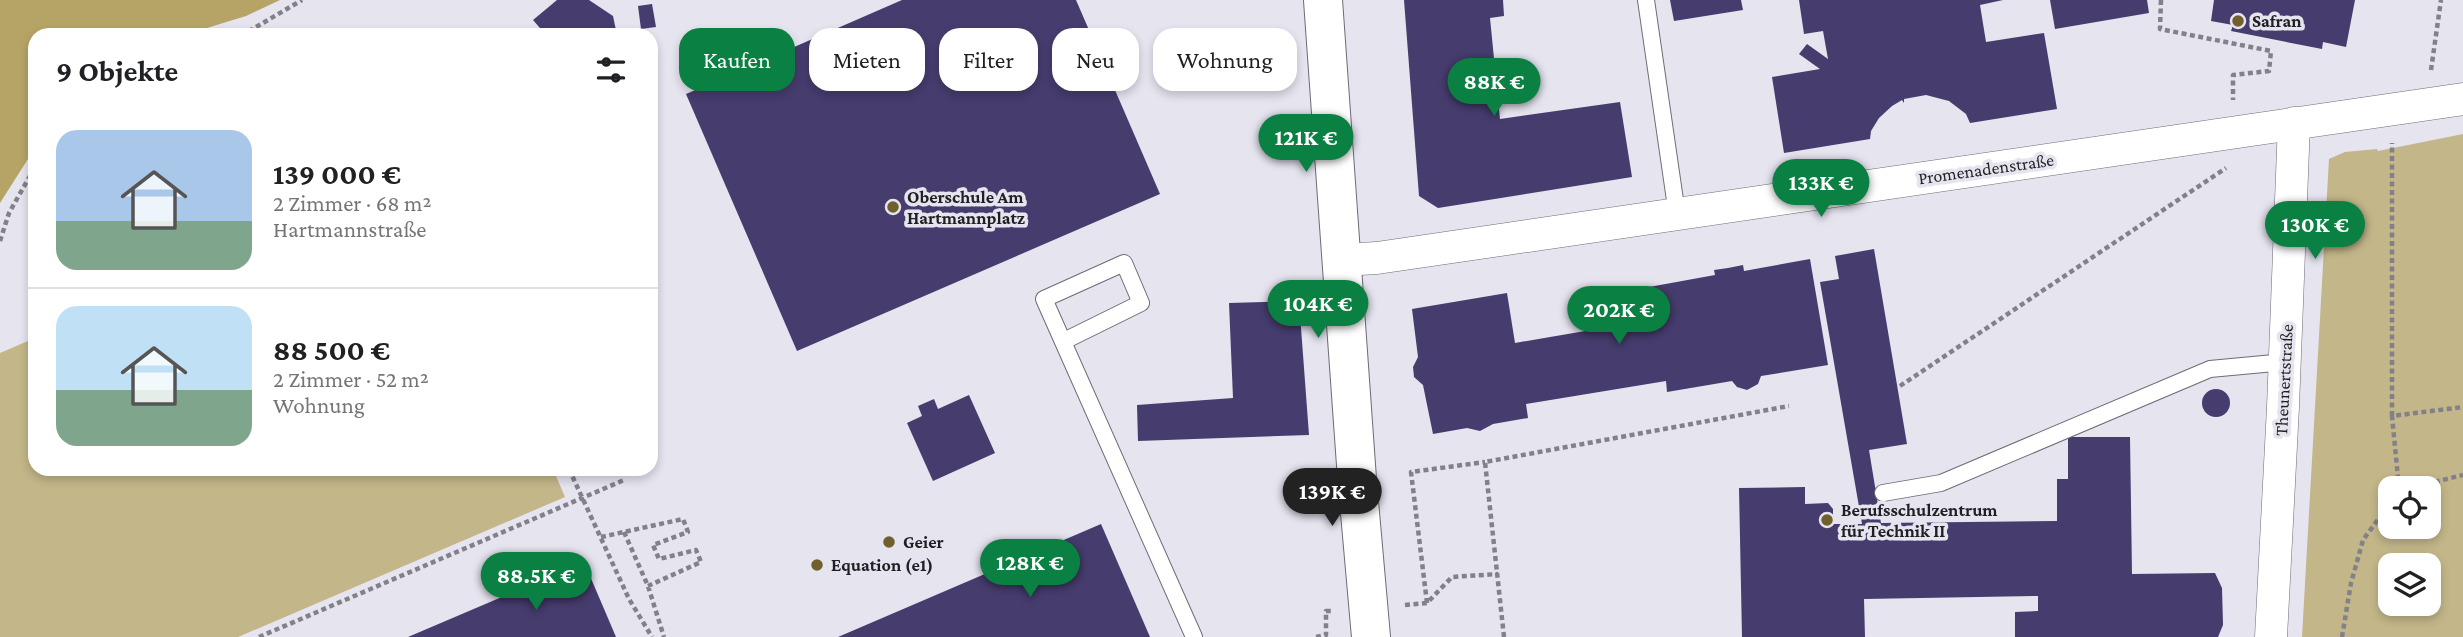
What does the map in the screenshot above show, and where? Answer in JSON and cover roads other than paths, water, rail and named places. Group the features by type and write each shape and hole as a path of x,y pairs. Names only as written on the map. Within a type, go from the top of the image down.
{"main road":[{"path":"1323,0 1371,637"}],"street":[{"name":"Promenadenstraße","path":"1342,260 1377,258 2463,99"},
{"name":"Theunertstraße","path":"2271,637 2294,123"}],"lane":[{"path":"1646,0 1677,214"},
{"path":"1064,341 1141,303 1124,263 1044,299 1194,637"},
{"path":"1883,493 1941,483 2210,369 2285,362"}],"place":[{"name":"Safran","path":"2238,21"},
{"name":"Oberschule Am Hartmannplatz","path":"893,207"},
{"name":"Berufsschulzentrum für Technik II","path":"1827,520"},
{"name":"Geier","path":"889,542"},
{"name":"Equation (e1)","path":"817,565"}]}
